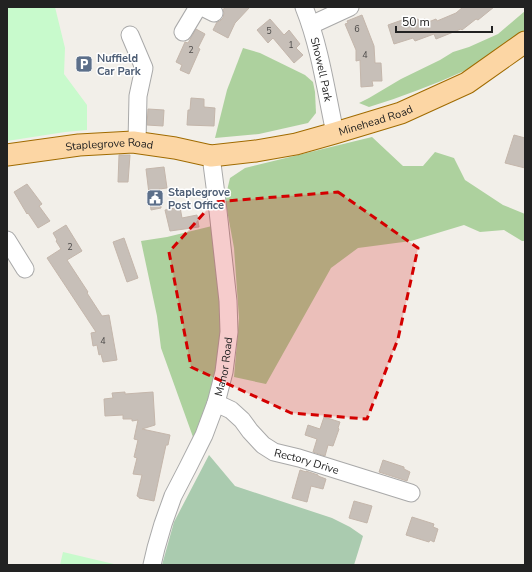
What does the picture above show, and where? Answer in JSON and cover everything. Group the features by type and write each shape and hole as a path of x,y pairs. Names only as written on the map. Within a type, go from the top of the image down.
{"main road":[{"name":"Minehead Road","path":"211,156 256,152 296,144 401,113 467,83 525,42"},
{"name":"Staplegrove Road","path":"7,156 79,145 133,142 175,148 211,156"}],"street":[{"path":"182,32 198,7"},
{"name":"Showell Park","path":"304,7 311,25 320,60 335,133"},
{"path":"311,25 350,7"},
{"path":"130,35 144,68 138,96 137,142"},
{"name":"Manor Road","path":"152,565 163,524 173,496 204,435 216,403 224,372 229,332 228,294 211,156"},
{"path":"7,240 25,269"},
{"name":"Rectory Drive","path":"216,403 231,410 242,420 263,445 274,452 299,458 411,493"}],"highlighted area":[{"path":"338,192 418,248 398,339 367,419 291,413 191,367 169,252 214,202"}],"green space":[{"path":"7,7 55,7 65,48 64,74 87,105 87,130 7,141"},
{"path":"525,11 525,30 472,67 429,86 369,107 359,103 453,52 469,47 498,34"},
{"path":"243,48 260,53 305,75 313,82 316,113 308,123 259,134 215,138 227,90"},
{"path":"372,137 403,166 423,166 435,152 454,158 465,180 503,205 525,214 525,241 522,241 504,230 480,232 464,225 411,241 358,248 331,268 266,384 234,377 239,318 234,248 225,199 230,178 245,168"},
{"path":"212,226 222,278 220,363 200,427 193,437 161,348 157,316 141,241 167,237"},
{"path":"209,455 235,486 332,518 350,527 363,536 354,565 162,565 174,522"},
{"path":"63,552 118,565 60,565"}],"building":[{"path":"225,7 250,7 235,23 228,38 213,30 217,22 223,18 223,10"},
{"path":"463,7 494,7 478,20 476,19 462,30 461,29 436,39 434,34 415,41 413,38 394,44 388,25 405,19 407,23 418,19 419,21 425,19 426,23 436,19 437,21 456,13"},
{"path":"362,15 374,46 375,63 381,63 382,81 372,81 373,86 361,87 360,60 356,61 356,50 345,24 348,23 347,21"},
{"path":"270,19 284,35 289,30 300,44 296,48 303,55 294,63 273,38 268,43 257,30"},
{"path":"196,29 205,34 198,48 200,49 189,74 180,70 182,65 176,62 185,42 188,43"},
{"path":"191,98 204,99 204,107 215,108 214,126 187,125 188,110 190,110"},
{"path":"148,109 164,110 163,126 147,125"},
{"path":"514,135 525,138 525,168 505,163"},
{"path":"119,155 130,155 128,182 118,182"},
{"path":"164,167 167,188 159,189 161,208 151,210 146,169"},
{"path":"27,184 42,204 39,206 50,221 38,228 28,213 27,214 14,192"},
{"path":"180,207 182,218 197,215 199,227 170,231 165,210"},
{"path":"66,225 82,251 67,260 102,316 109,315 117,360 103,362 101,354 99,355 97,345 93,346 91,333 96,332 47,258 61,249 53,233"},
{"path":"124,238 138,278 127,282 113,242"},
{"path":"125,392 125,394 153,392 155,425 142,429 170,435 168,445 166,445 154,501 139,498 137,496 142,475 133,474 137,458 134,457 138,440 134,439 138,420 132,421 132,419 123,419 123,415 105,416 104,399 113,398 112,393"},
{"path":"324,417 340,422 333,446 328,445 325,456 313,452 317,439 305,435 308,425 320,429"},
{"path":"383,460 404,467 404,469 410,472 407,481 379,472"},
{"path":"300,470 326,479 323,489 311,486 307,502 292,498"},
{"path":"354,501 372,506 367,523 349,518"},
{"path":"412,517 434,524 433,527 438,529 434,542 430,540 429,542 406,535"}],"place":[{"name":"Nuffield Car Park","path":"84,64"},
{"name":"Staplegrove Post Office","path":"155,198"}]}
